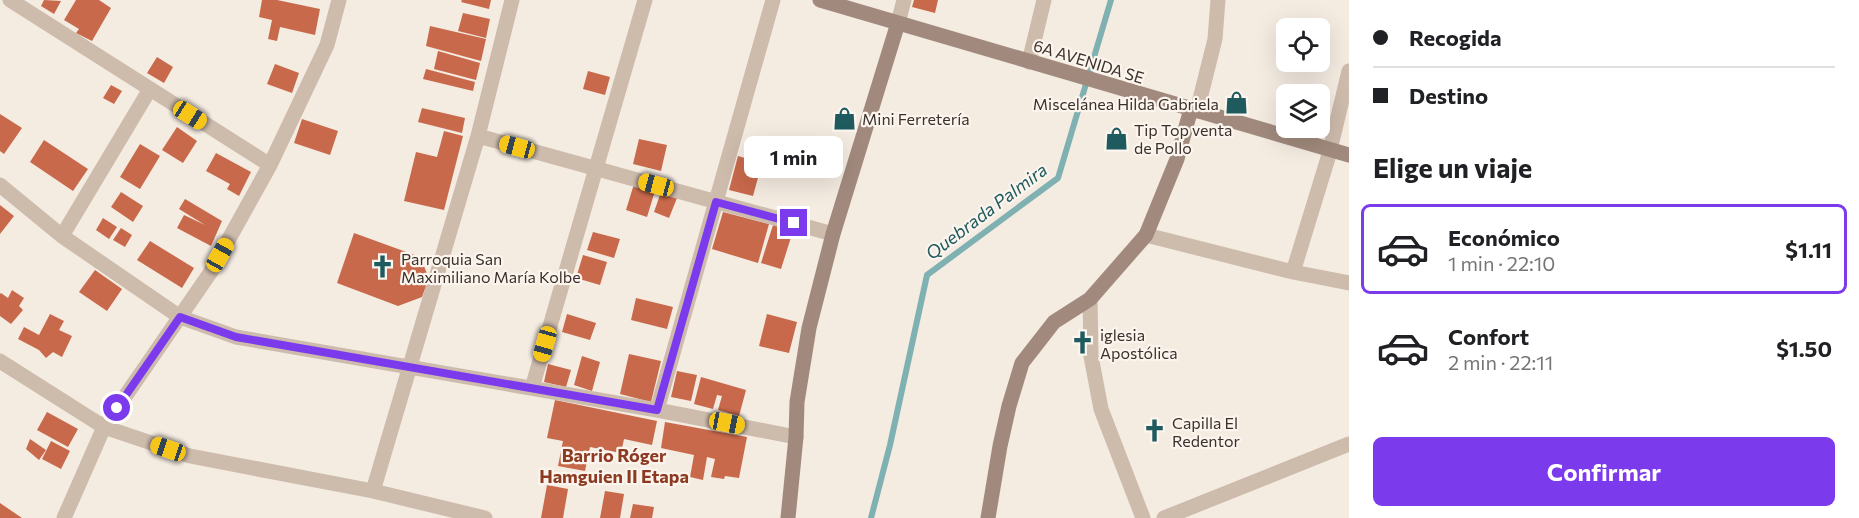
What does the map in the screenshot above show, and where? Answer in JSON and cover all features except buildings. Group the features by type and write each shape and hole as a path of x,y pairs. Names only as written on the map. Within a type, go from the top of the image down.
{"street":[{"path":"10,0 270,165"},
{"path":"64,518 104,427 210,273 270,165 327,45 339,0"},
{"path":"374,491 478,136 512,0"},
{"path":"532,388 645,0"},
{"path":"657,410 773,0"},
{"name":"6A AVENIDA SE","path":"820,0 1349,155"},
{"path":"788,518 797,402 809,328 833,234 904,0"},
{"path":"1029,62 1044,0"},
{"path":"988,518 1002,436 1022,363 1054,322 1090,299 1146,235 1194,110 1215,39 1218,0"},
{"path":"1293,272 1331,150 1349,71"},
{"path":"62,236 150,90"},
{"path":"478,136 833,234"},
{"path":"0,185 62,236 180,317 236,337 411,366 796,437"},
{"path":"1146,235 1293,272 1349,283"},
{"path":"1090,299 1091,356 1101,409 1143,518"},
{"path":"0,361 104,427 190,456 374,491 485,518"},
{"path":"1164,518 1349,444"}],"waterway":[{"name":"Quebrada Palmira","path":"871,518 890,445 927,275 1058,178 1111,0"}],"place":[{"name":"Miscelánea Hilda Gabriela","path":"1237,103"},
{"name":"Mini Ferretería","path":"844,118"},
{"name":"Tip Top venta de Pollo","path":"1116,138"},
{"name":"Parroquia San Maximiliano María Kolbe","path":"383,267"},
{"name":"iglesia Apostólica","path":"1082,343"},
{"name":"Capilla El Redentor","path":"1154,431"}],"district":[{"name":"Barrio Róger Hamguien II Etapa","path":"614,465"}],"route":[{"path":"117,408 180,317 236,337 657,410 716,202 794,223"}]}
